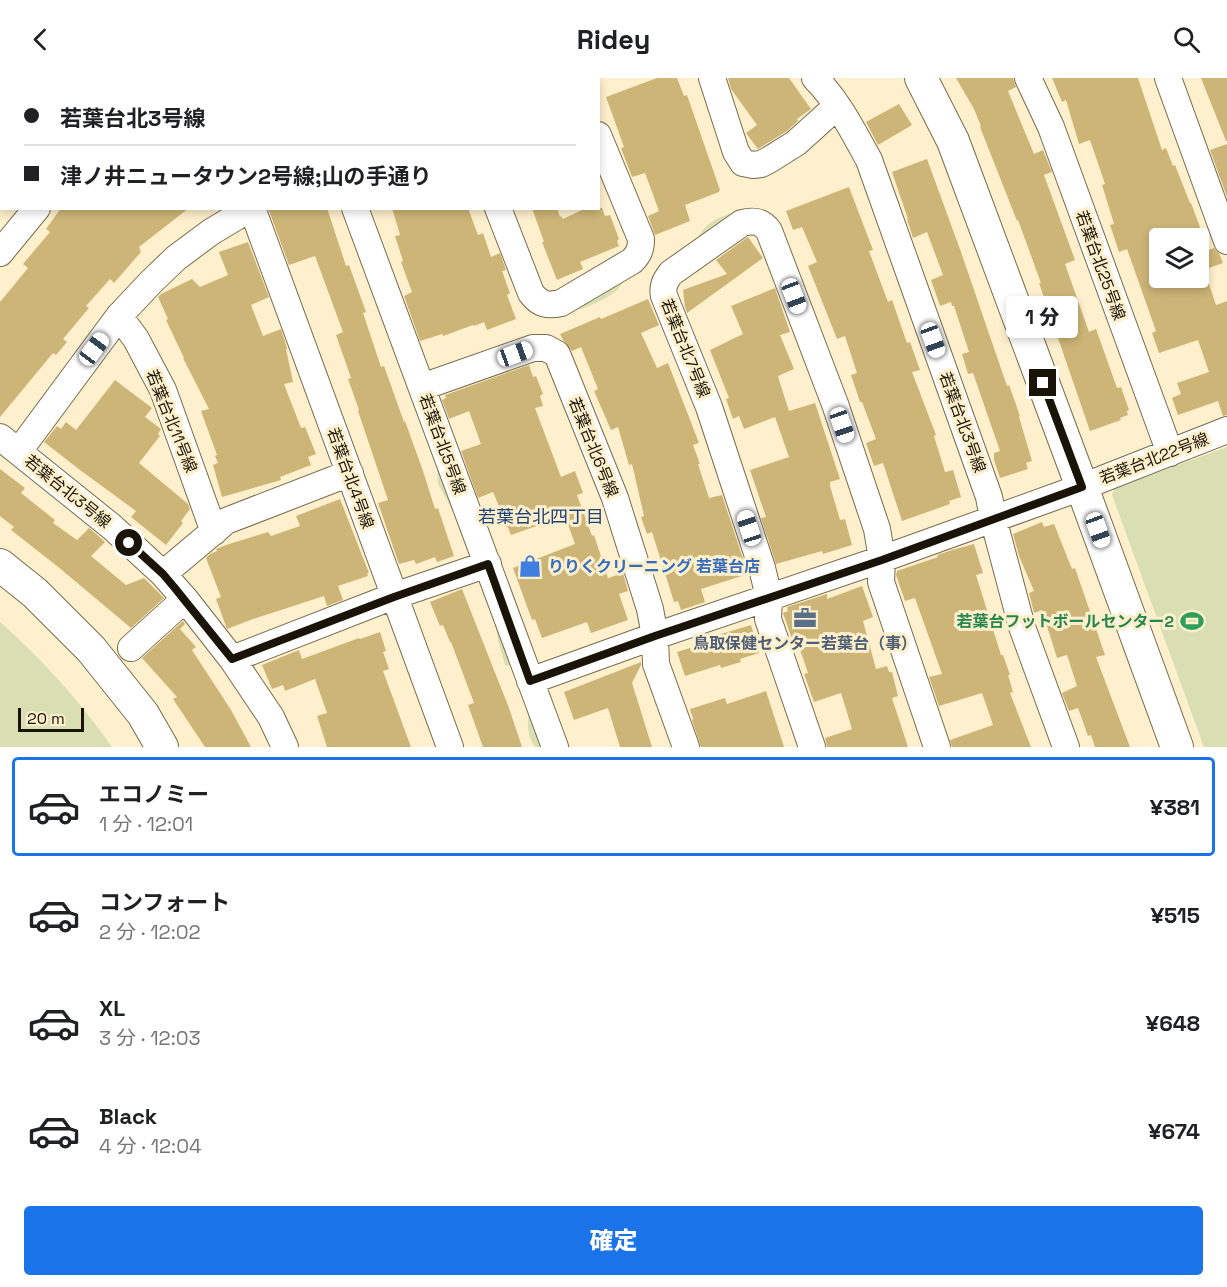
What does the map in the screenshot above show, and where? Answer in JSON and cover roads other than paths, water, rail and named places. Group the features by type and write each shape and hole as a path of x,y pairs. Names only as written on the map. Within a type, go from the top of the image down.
{"street":[{"path":"712,78 736,152 743,163 753,165 769,160 796,143 837,106"},
{"name":"若葉台北3号線","path":"815,78 827,90 869,159 989,497 1022,627 1066,747"},
{"path":"921,78 953,141 1177,747"},
{"name":"若葉台北25号線","path":"1028,78 1051,127 1170,453"},
{"path":"1168,78 1227,241"},
{"path":"499,210 531,293 543,304 561,303 632,261 641,249 641,239 600,140"},
{"path":"0,253 35,210"},
{"path":"9,444 119,316 176,258 212,232 249,210"},
{"name":"若葉台北4号線","path":"253,210 450,747"},
{"name":"若葉台北5号線","path":"356,210 555,747"},
{"name":"若葉台北7号線","path":"812,747 768,619 769,597 762,568 709,407 663,289 671,273 742,223 753,220 765,226 769,231 835,404 877,529 882,560 881,582 937,747"},
{"name":"若葉台北11号線","path":"119,316 136,339 163,390 214,532"},
{"name":"若葉台北6号線","path":"422,387 533,348 546,348 557,354 615,498 650,609 655,636 656,664 686,747"},
{"name":"若葉台北22号線","path":"530,681 655,636 882,560 1082,487 1227,430"},
{"name":"若葉台北3号線","path":"9,444 112,527 163,574 232,659 270,717 285,747"},
{"path":"163,574 226,521 350,473"},
{"path":"232,659 488,564"},
{"path":"0,565 35,593 91,649 143,714 162,747"},
{"path":"131,648 184,599"}],"place":[{"name":"りりくクリーニング 若葉台店","path":"530,566"},
{"name":"鳥取保健センター若葉台（事）","path":"805,618"},
{"name":"若葉台フットボールセンター2","path":"1192,621"}],"district":[{"name":"若葉台北四丁目","path":"541,517"}]}
